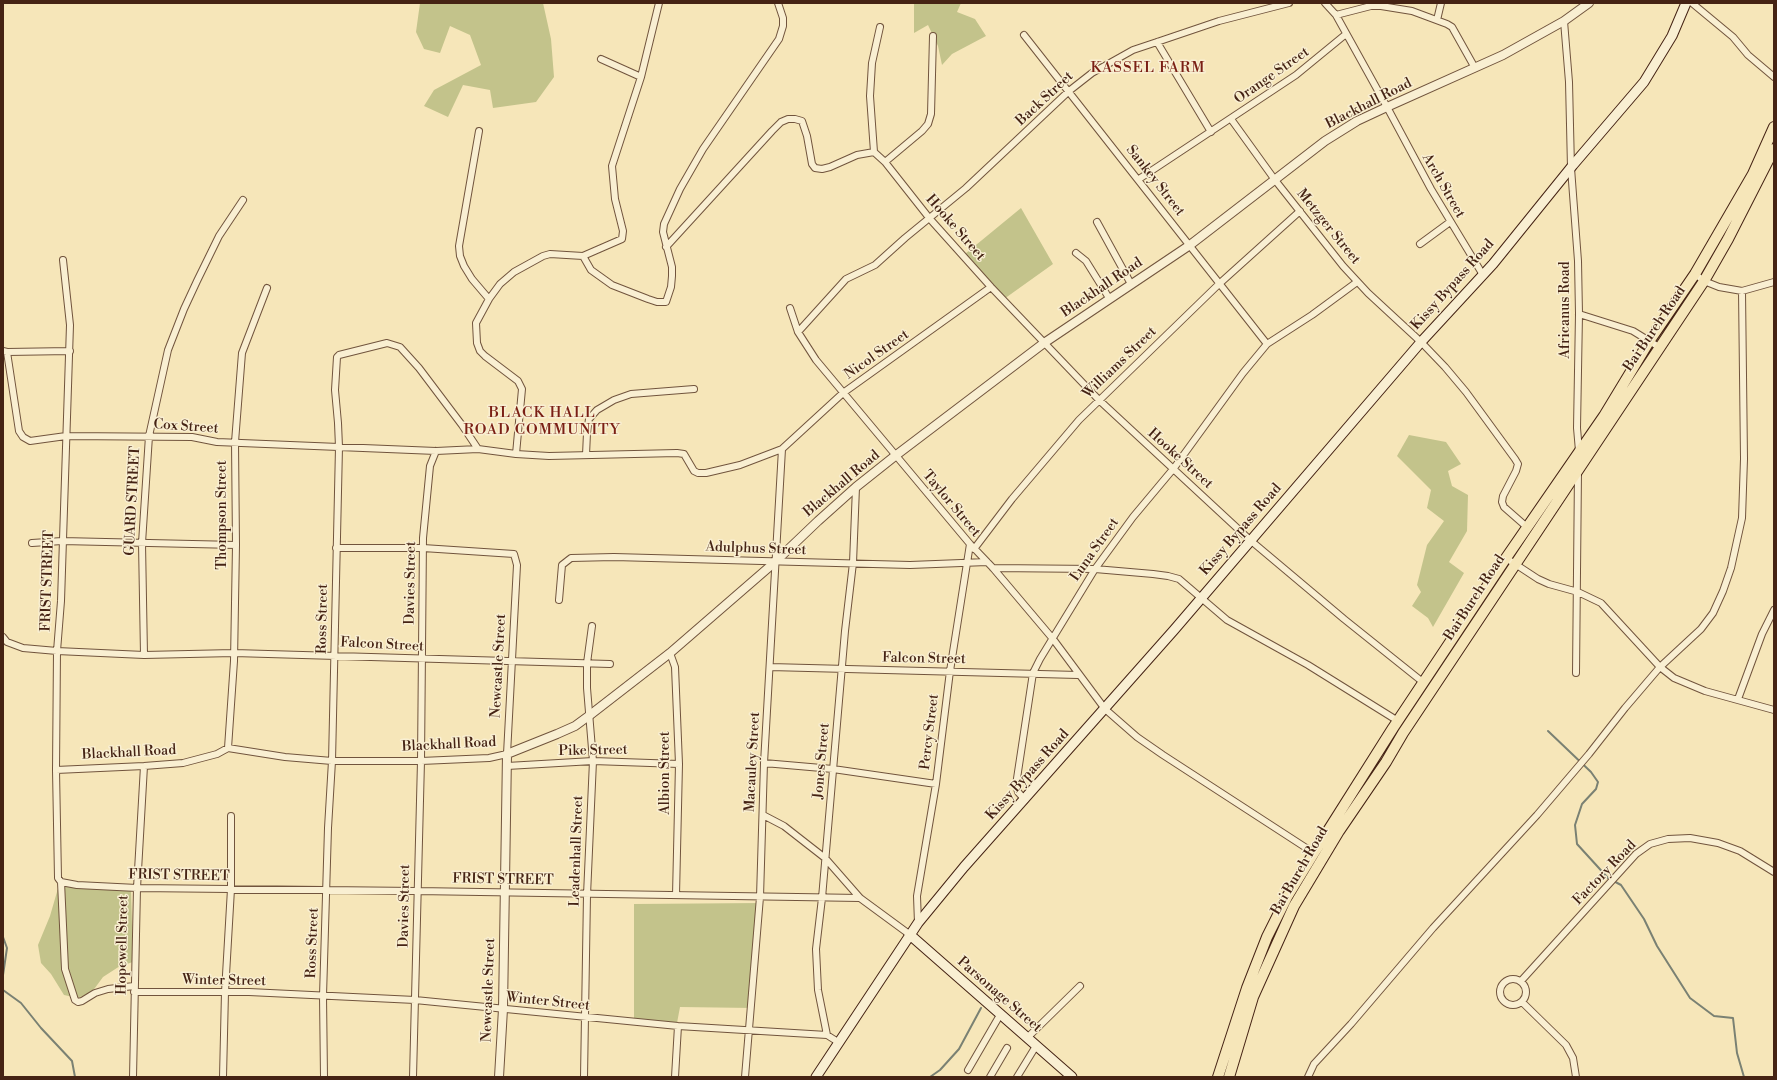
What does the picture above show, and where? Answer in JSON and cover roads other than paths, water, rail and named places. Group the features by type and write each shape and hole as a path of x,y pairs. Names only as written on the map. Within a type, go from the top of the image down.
{"highway":[{"path":"1218,1077 1247,988 1267,937 1288,897 1314,853 1398,722 1506,558 1604,416 1650,340 1695,274 1752,174 1774,127"},
{"name":"Bai Bureh Road","path":"1229,1077 1254,997 1294,906 1339,831 1386,762 1403,733 1704,281 1774,149"}],"main road":[{"name":"Kissy Bypass Road","path":"816,1077 909,934 1200,599 1420,341 1483,275 1644,82 1658,62 1672,36 1686,3"},
{"name":"Parsonage Street","path":"909,934 1067,1075"}],"street":[{"path":"516,454 522,389 518,381 480,351 477,343 476,323 489,298 500,284 514,272 543,256 550,254 583,256 622,239 623,236 615,199 612,166 641,77 659,3"},
{"path":"583,256 591,270 612,285 648,299 663,303 667,300 672,276 672,267 666,247 663,228 680,189 703,149 779,39 783,26 783,18 778,3"},
{"name":"Back Street","path":"798,332 846,279 875,264 930,219 999,159 1069,92 1092,73 1114,59 1133,50 1219,22 1289,3"},
{"path":"1325,3 1336,15 1387,107"},
{"path":"1436,20 1441,3"},
{"name":"Blackhall Road","path":"56,770 183,763 217,754 228,748 285,757 332,761 421,761 489,758 507,754 575,726 670,653 775,562 856,487 895,456 1044,343 1190,245 1325,141 1357,122 1387,107 1503,55 1564,21 1589,3"},
{"path":"1692,3 1733,37 1762,68 1774,77"},
{"path":"1336,15 1371,6 1381,6 1412,11 1436,20 1452,27 1475,68"},
{"name":"Africanus Road","path":"1564,21 1569,82 1571,168 1577,254 1579,314 1577,428 1579,451"},
{"path":"666,247 781,122 788,119 796,119 802,122 807,136 812,164 815,168 822,169 830,167 857,155 874,152 870,96 872,63 880,27"},
{"name":"Sankey Street","path":"1024,34 1267,344"},
{"name":"Orange Street","path":"1139,179 1296,75 1346,34"},
{"path":"884,162 922,131 928,124 931,114 933,36"},
{"path":"1157,42 1211,132"},
{"path":"601,59 641,77"},
{"name":"Arch Street","path":"1387,107 1412,156 1483,275"},
{"name":"Metzger Street","path":"1231,119 1275,180 1357,282 1420,341 1466,392 1515,459 1518,464 1516,471 1503,496 1502,502 1504,507 1528,528"},
{"path":"480,131 459,246 460,256 464,266 472,279 489,298"},
{"name":"Hooke Street","path":"874,152 884,162 930,219 1044,343 1099,400 1250,540 1344,619 1424,683"},
{"name":"GUARD STREET","path":"144,655 142,542 149,436 168,350 181,316 196,281 219,236 243,200"},
{"name":"Williams Street","path":"972,547 1079,420 1219,284 1300,211"},
{"path":"1097,222 1131,284"},
{"path":"1420,244 1450,222"},
{"path":"1076,253 1086,261 1109,298"},
{"name":"FRIST STREET","path":"63,260 70,325 70,351 61,601 57,651 56,770 58,878 61,882 77,885 137,888 860,898"},
{"path":"1695,274 1704,281 1727,289 1742,291 1774,282"},
{"name":"Luna Street","path":"1025,800 1018,792 1016,785 1033,673 1095,569 1133,517 1174,468 1243,373 1267,344 1312,316 1357,282"},
{"name":"Nicol Street","path":"782,449 842,394 992,287"},
{"name":"Thompson Street","path":"228,748 234,653 236,544 235,442 242,353 266,288"},
{"path":"1308,1077 1314,1064 1351,1024 1433,928 1537,815 1589,754 1624,708 1660,667 1701,629 1713,613 1727,579 1742,518 1744,485 1742,291"},
{"name":"Taylor Street","path":"790,308 798,332 816,360 842,394 972,547 993,568 1053,639 1078,675 1105,709 1137,736 1163,755 1314,853"},
{"path":"1579,314 1633,331 1650,340 1659,347"},
{"name":"Ross Street","path":"324,1077 323,996 332,761 338,447 334,375 337,357 339,355 387,343 400,347 462,425 478,449"},
{"path":"5,351 70,351"},
{"name":"Cox Street","path":"5,351 21,435 30,440 66,436 192,437 217,442 436,451"},
{"path":"586,455 589,419 602,407 614,400 631,394 694,389"},
{"path":"436,451 478,449 516,454 549,456 677,453 684,454 694,471 698,473 706,473 740,465 782,449"},
{"name":"Macauley Street","path":"745,1077 760,897 764,763 782,449"},
{"name":"Davies Street","path":"414,1077 421,761 423,548 430,466 436,451"},
{"path":"1576,673 1578,592 1578,470"},
{"name":"Jones Street","path":"827,1035 818,990 816,963 841,669 853,563 856,487"},
{"path":"32,543 62,541 236,544"},
{"name":"Percy Street","path":"918,923 917,896 936,784 950,671 967,563 972,547"},
{"name":"Newcastle Street","path":"336,548 423,548 514,554 517,565 507,754 503,1009 499,1077"},
{"name":"Adulphus Street","path":"559,600 562,565 571,558 614,557 910,565 987,562"},
{"path":"1506,558 1514,565 1549,584 1578,592 1601,603 1660,667 1674,678 1689,685 1774,710"},
{"path":"993,568 1095,569 1168,576 1179,579 1200,599 1227,620 1308,665 1398,722"},
{"path":"1738,699 1762,634 1774,610"},
{"name":"Leadenhall Street","path":"584,1077 587,895 593,761 590,715 586,688 587,664 592,626"},
{"name":"Falcon Street","path":"3,637 13,646 57,651 144,655 234,653 610,664"},
{"name":"Albion Street","path":"670,653 675,667 679,764 676,895"},
{"name":"Falcon Street","path":"770,667 1078,675"},
{"name":"Pike Street","path":"507,766 593,761 679,764"},
{"path":"764,763 833,769 936,784"},
{"name":"Hopewell Street","path":"133,1077 137,888 144,766"},
{"path":"763,815 784,826 825,858 860,898 909,934"},
{"path":"223,1077 225,992 232,889 231,816"},
{"name":"Factory Road","path":"1522,981 1636,854 1650,844 1668,839 1690,838 1718,843 1740,851 1774,872"},
{"name":"Winter Street","path":"61,882 65,969 75,1000 78,1002 94,993 108,989 415,1000 678,1026 827,1035 838,1042"},
{"path":"1512,978 1522,981 1526,991 1522,1002 1514,1005 1506,1002 1500,991 1504,982 1512,978"},
{"path":"1027,1038 1080,986"},
{"path":"1522,1002 1566,1045 1573,1058 1576,1077"},
{"path":"968,1070 1000,1015"},
{"path":"675,1077 678,1026"},
{"path":"1017,1077 1036,1046"},
{"path":"990,1077 1007,1048"}],"waterway":[{"path":"1548,731 1591,772 1598,782 1596,789 1582,804 1575,825 1577,844 1608,878 1621,885 1644,919 1657,946 1690,998 1714,1016 1733,1018 1737,1053 1744,1077"},
{"path":"3,937 7,948 3,975"},
{"path":"3,990 21,1003 41,1028 72,1061 75,1077"},
{"path":"930,1077 940,1070 959,1049 981,1008"}],"district":[{"name":"KASSEL FARM","path":"1148,68"},
{"name":"BLACK HALL ROAD COMMUNITY","path":"542,422"}]}
